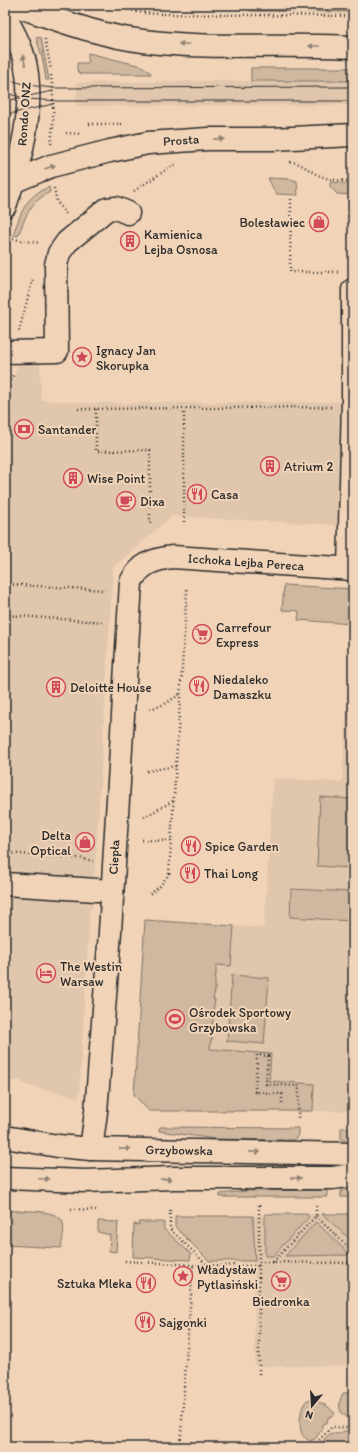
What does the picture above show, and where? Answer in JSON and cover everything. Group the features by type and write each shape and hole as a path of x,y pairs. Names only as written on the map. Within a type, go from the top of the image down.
{"street":[{"path":"14,5 98,32 143,41 192,45 353,47"},
{"name":"Rondo ONZ","path":"5,16 17,40 23,58 28,85 23,142 9,183 5,206"},
{"name":"Prosta","path":"9,183 51,166 148,143 193,139 272,139 353,135"},
{"path":"10,360 57,351 56,265 59,253 67,242 107,209 116,208 129,203"},
{"path":"349,281 353,407 351,569"},
{"name":"Icchoka Lejba Pereca","path":"141,567 154,560 173,557 351,569"},
{"name":"Ciepła","path":"91,1149 96,1112 112,892 130,590 134,576 141,567"},
{"path":"5,884 112,892"},
{"name":"Grzybowska","path":"5,1137 58,1146 91,1149 353,1154"},
{"path":"5,1178 85,1181 174,1178 333,1178 353,1175"}],"path":[{"path":"109,5 143,13 164,14 353,16"},
{"path":"50,147 52,134 52,110"},
{"path":"89,124 126,124"},
{"path":"66,133 84,133"},
{"path":"288,162 295,162 323,177 332,180 353,181"},
{"path":"129,203 139,189 167,170 181,163"},
{"path":"53,183 57,202 68,216"},
{"path":"291,199 290,272 349,281"},
{"path":"5,238 45,243"},
{"path":"38,249 39,243"},
{"path":"18,334 34,274"},
{"path":"5,395 10,360"},
{"path":"78,409 353,407"},
{"path":"96,409 96,451 150,450 150,524"},
{"path":"184,409 184,525"},
{"path":"5,584 105,590"},
{"path":"150,894 160,886 169,874 187,588"},
{"path":"5,615 103,622"},
{"path":"150,709 165,704 180,693"},
{"path":"147,771 176,766"},
{"path":"144,817 173,801"},
{"path":"142,840 171,841"},
{"path":"5,853 79,858 95,861"},
{"path":"282,1105 282,1094 254,1092 258,1055 268,1056 266,1084 299,1086 298,1120"},
{"path":"259,1205 259,1374"},
{"path":"272,1262 316,1216 316,1205"},
{"path":"71,1209 98,1210"},
{"path":"170,1210 170,1229 207,1266"},
{"path":"316,1216 353,1252"},
{"path":"125,1261 207,1266 259,1266"},
{"path":"259,1262 353,1263"},
{"path":"180,1447 193,1265"},
{"path":"217,1274 218,1266"},
{"path":"233,1266 233,1274"},
{"path":"315,1447 320,1439 332,1427 353,1428"}],"shaded area":[{"path":"249,5 353,6 353,12 250,11"},
{"path":"36,37 41,38 49,80 46,80 43,61"},
{"path":"88,53 142,66 151,74 80,74 77,71 77,63 88,63"},
{"path":"251,68 353,68 353,81 251,81"},
{"path":"353,81 353,105 76,106 77,83"},
{"path":"268,178 291,179 297,181 298,195 276,194"},
{"path":"330,182 353,184 353,195 337,194 330,186"},
{"path":"49,187 50,192 37,201 29,211 18,236 13,235 29,200 34,195"},
{"path":"22,352 40,352 41,400 83,403 353,402 353,526 172,516 113,568 96,854 92,908 90,909 79,1098 22,1084 23,1080 5,1082 5,404"},
{"path":"284,585 353,589 352,624 298,620 299,611 282,610"},
{"path":"353,612 353,1111 313,1111 314,1084 269,1081 271,1054 210,1049 212,1039 213,1002 215,1000 213,999 216,965 231,966 234,926 264,928 273,778 342,782"},
{"path":"320,797 353,799 353,868 317,866"},
{"path":"291,889 353,892 353,915 350,915 350,921 290,917"},
{"name":"Ośrodek Sportowy Grzybowska","path":"145,920 234,926 231,966 216,965 215,990 213,999 215,999 214,1013 210,1049 271,1054 269,1081 314,1084 313,1111 149,1111 134,1095"},
{"path":"232,975 269,978 264,1044 227,1041"},
{"path":"160,1127 298,1128 298,1135 292,1140 215,1139 159,1131"},
{"path":"341,1128 353,1128 353,1140 341,1140"},
{"path":"327,1190 327,1197 220,1197 220,1194 246,1191"},
{"path":"341,1190 353,1190 353,1197 341,1197"},
{"path":"5,1211 38,1211 60,1218 64,1229 61,1248 5,1245"},
{"path":"265,1214 353,1214 353,1366 255,1366 253,1216"},
{"path":"265,1214 307,1214 309,1217 273,1256 265,1256"},
{"path":"322,1214 353,1214 353,1242"},
{"path":"175,1216 253,1216 255,1261 209,1261 175,1227"},
{"path":"98,1221 118,1222 116,1252 109,1251 110,1235 98,1232"},
{"path":"139,1222 164,1222 164,1229 191,1254 190,1260 133,1257 134,1224 139,1225"},
{"path":"316,1222 350,1255 285,1256"},
{"path":"343,1393 353,1393 353,1424 351,1425 348,1423 347,1417 342,1414 340,1409 340,1401"},
{"path":"307,1400 314,1401 330,1408 335,1414 328,1418 327,1423 324,1423 323,1428 315,1439 310,1441 303,1436 300,1428 301,1410"},
{"path":"345,1431 353,1431 353,1447 335,1447 333,1444 329,1447 320,1447 325,1438 331,1433 336,1434"}],"tram line":[{"path":"5,79 28,85 53,88 353,87"},
{"path":"5,101 53,91"},
{"path":"5,93 28,99 59,101 353,101"},
{"path":"5,115 53,104"}],"place":[{"name":"Bolesławiec","path":"319,222"},
{"name":"Kamienica Lejba Osnosa","path":"130,241"},
{"name":"Ignacy Jan Skorupka","path":"82,357"},
{"name":"Santander","path":"24,429"},
{"name":"Atrium 2","path":"270,466"},
{"name":"Wise Point","path":"73,478"},
{"name":"Casa","path":"197,494"},
{"name":"Dixa","path":"126,501"},
{"name":"Carrefour Express","path":"202,634"},
{"name":"Niedaleko Damaszku","path":"199,686"},
{"name":"Deloitte House","path":"56,687"},
{"name":"Delta Optical","path":"85,842"},
{"name":"Spice Garden","path":"191,846"},
{"name":"Thai Long","path":"190,873"},
{"name":"The Westin Warsaw","path":"46,973"},
{"name":"Ośrodek Sportowy Grzybowska","path":"175,1019"},
{"name":"Władysław Pytlasiński","path":"183,1276"},
{"name":"Biedronka","path":"281,1281"},
{"name":"Sztuka Mleka","path":"146,1283"},
{"name":"Sajgonki","path":"145,1322"}]}
